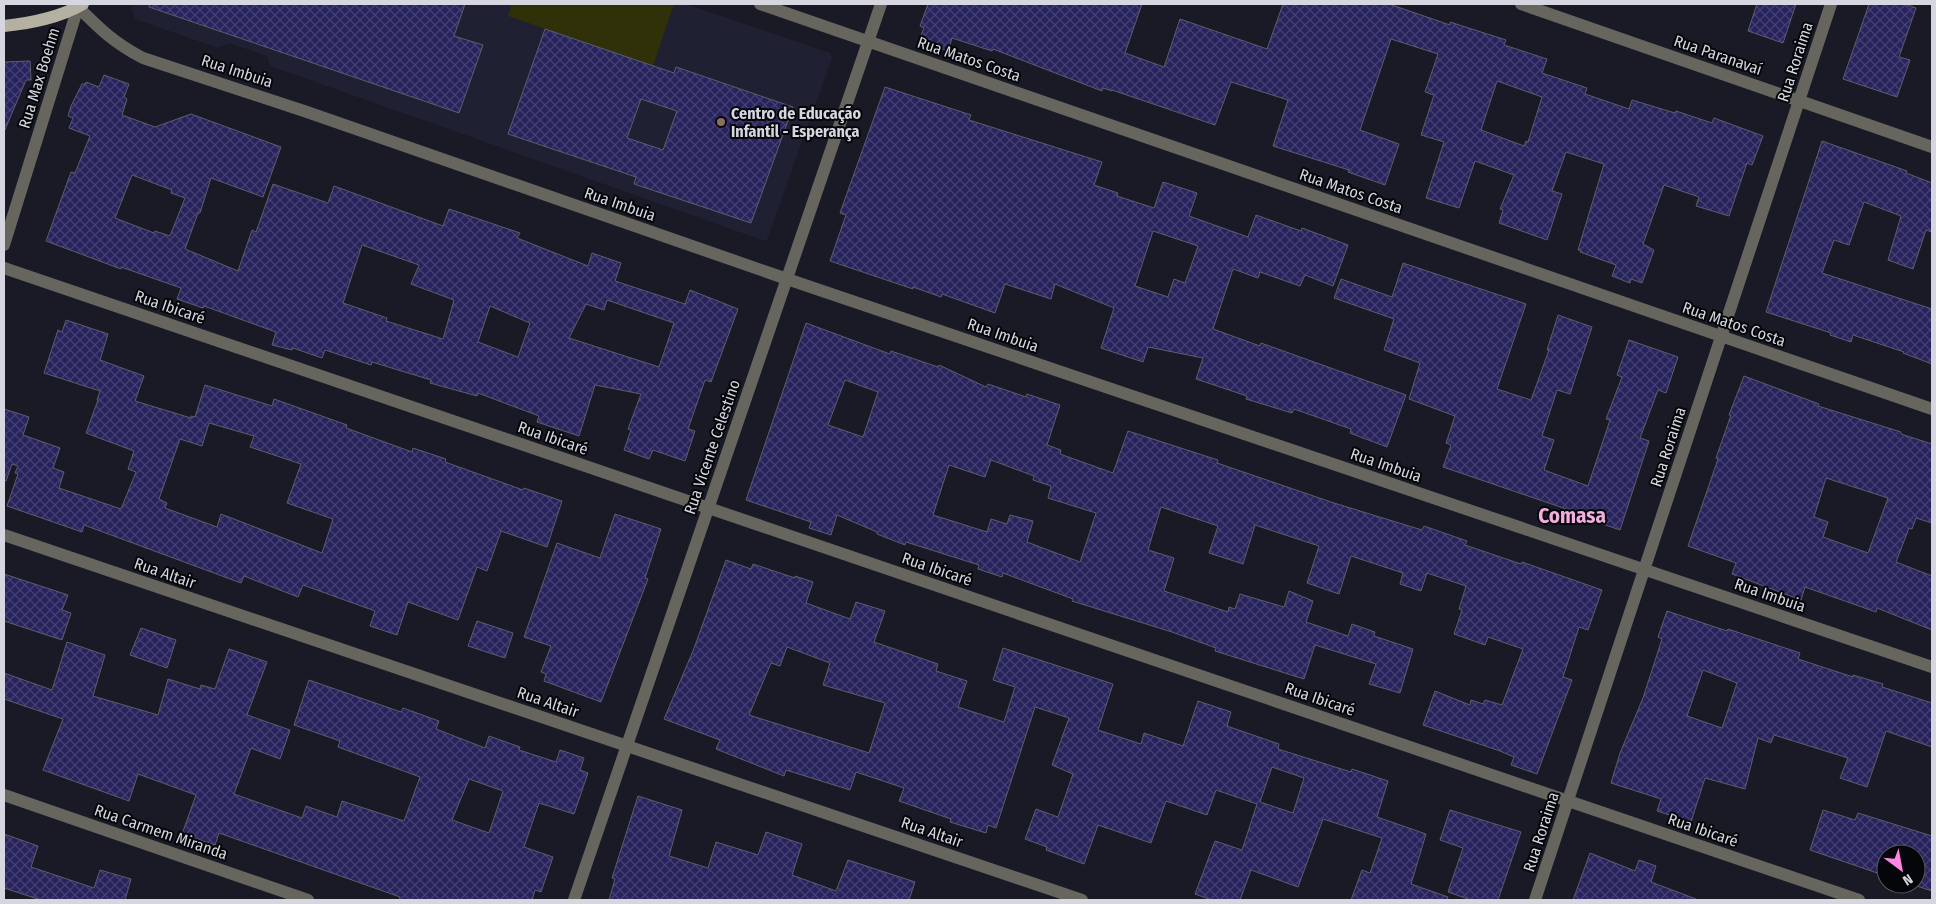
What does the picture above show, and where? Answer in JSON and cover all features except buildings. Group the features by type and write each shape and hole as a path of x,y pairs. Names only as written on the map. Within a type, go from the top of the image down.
{"main road":[{"path":"4,26 30,23 54,17 80,5"}],"street":[{"name":"Rua Matos Costa","path":"760,4 1932,409"},
{"name":"Rua Vicente Celestino","path":"574,900 881,4"},
{"name":"Rua Paranavaí","path":"1521,4 1932,147"},
{"name":"Rua Roraima","path":"1535,900 1831,4"},
{"name":"Rua Max Boehm","path":"4,245 80,5"},
{"name":"Rua Imbuia","path":"80,5 108,37 143,58 307,112 787,279 1932,667"},
{"name":"Rua Ibicaré","path":"4,268 1859,900"},
{"name":"Rua Altair","path":"4,535 1082,900"},
{"name":"Rua Carmem Miranda","path":"4,795 308,900"}],"shaded area":[{"path":"133,4 686,4 830,53 832,58 767,240 765,241 270,66 267,56 229,43 218,48 135,19 132,10"},
{"path":"512,4 674,4 653,66 508,16"}],"place":[{"name":"Centro de Educação Infantil - Esperança","path":"721,122"}],"district":[{"name":"Comasa","path":"1572,516"}]}
